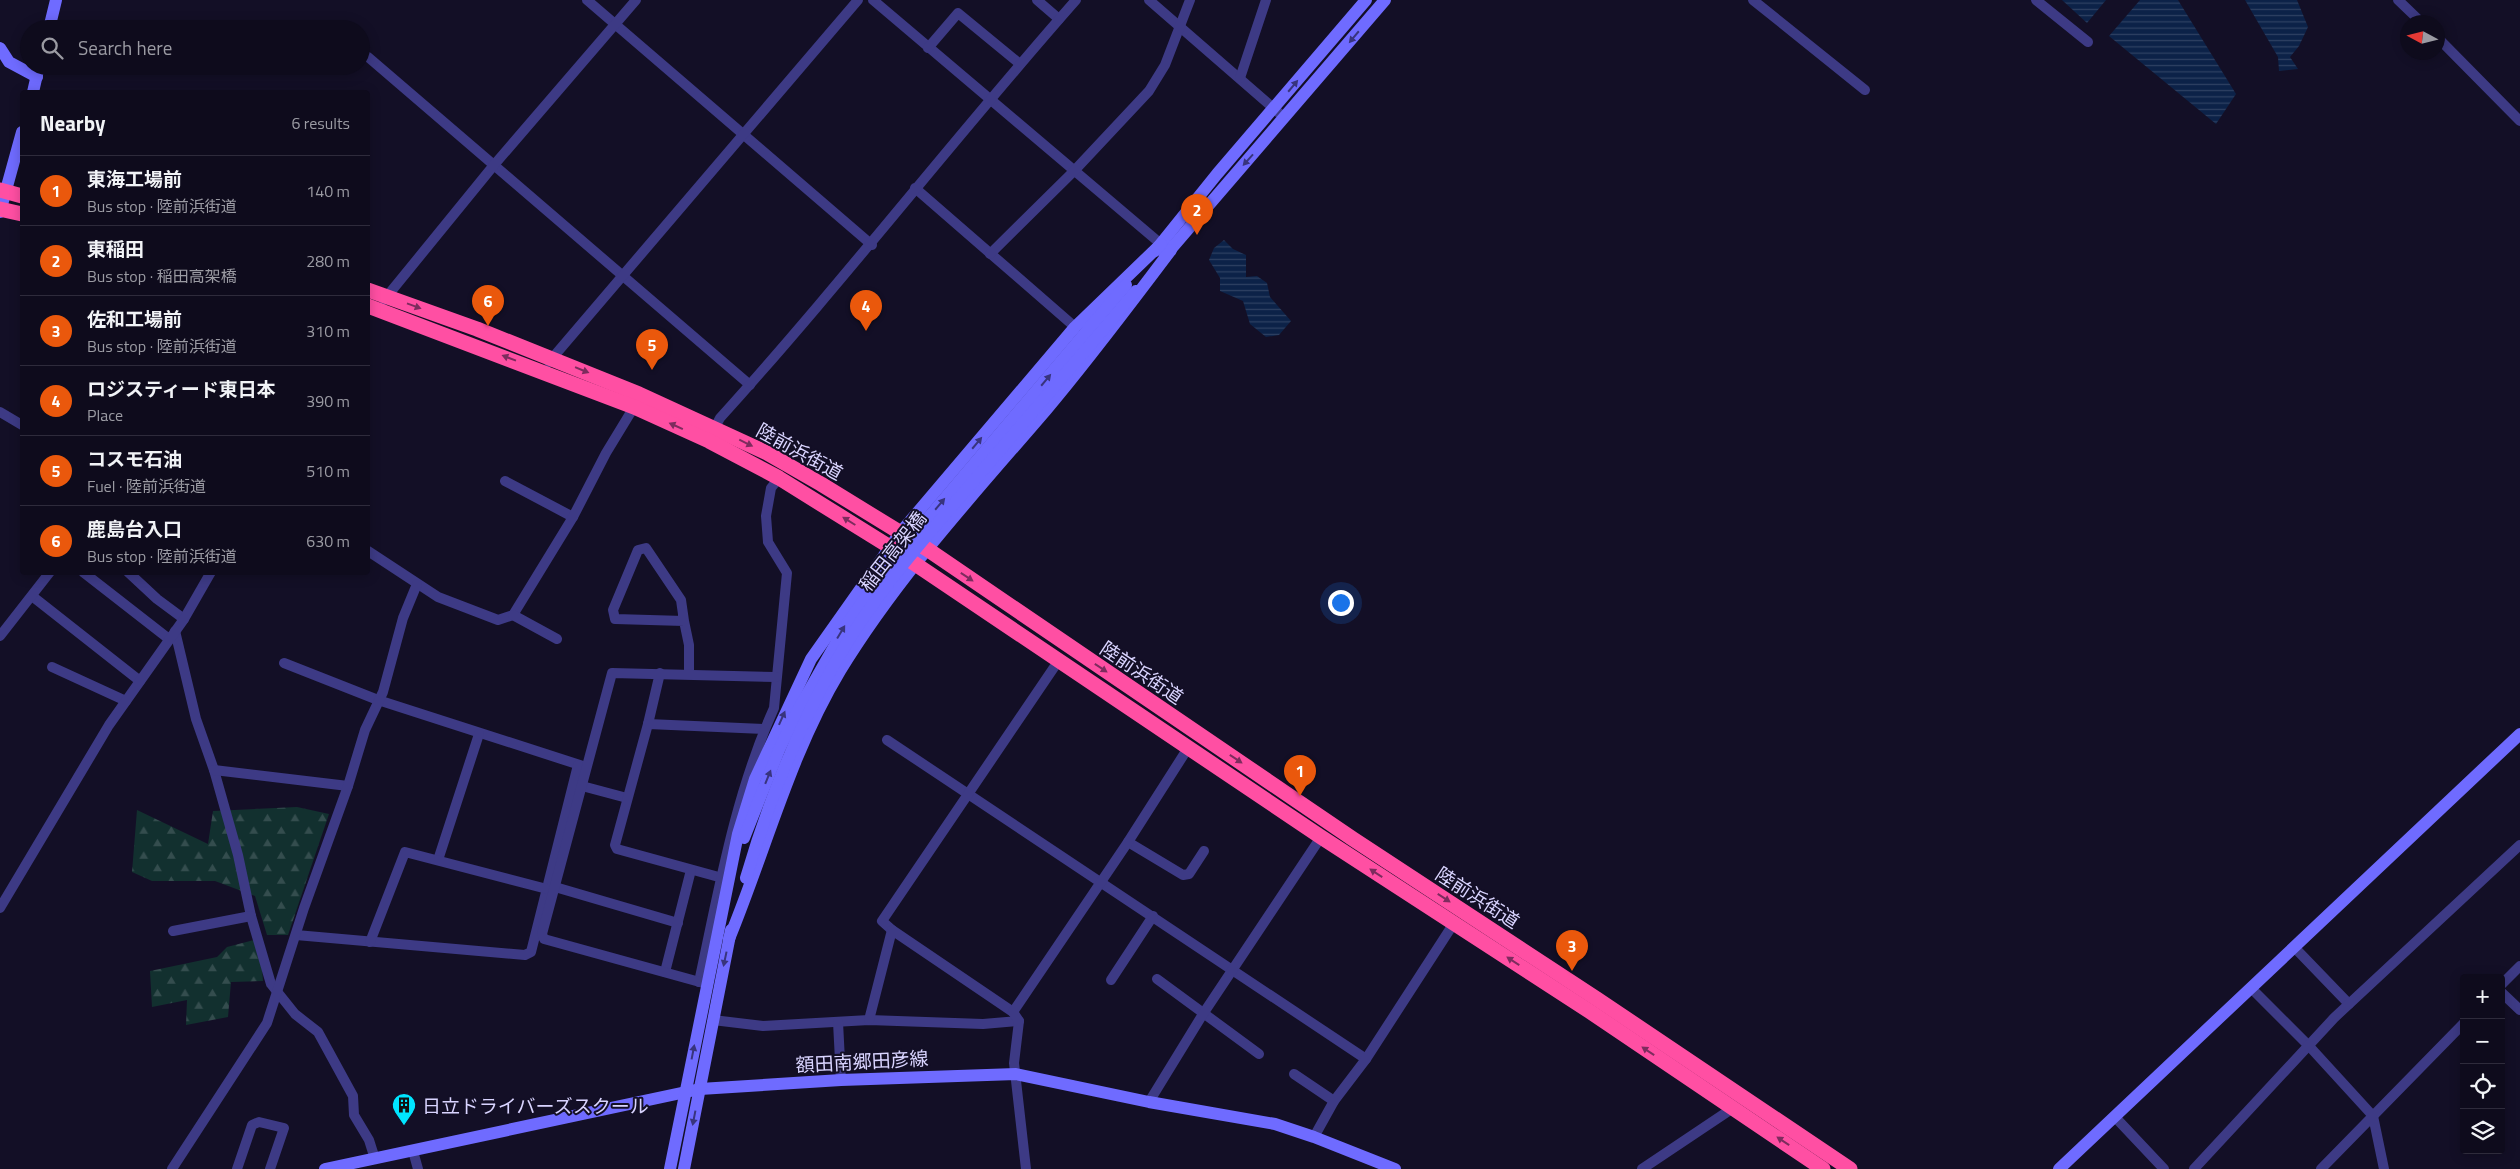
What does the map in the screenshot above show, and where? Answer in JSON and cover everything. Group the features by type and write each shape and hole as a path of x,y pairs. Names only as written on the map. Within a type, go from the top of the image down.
{"highway":[{"path":"3,191 20,195"},
{"path":"0,210 20,214"},
{"name":"陸前浜街道","path":"370,293 378,304 547,364 639,394 712,434 890,547 1321,837 1454,923 1823,1169"},
{"name":"陸前浜街道","path":"547,364 634,407 766,453 926,549 1352,839 1597,999 1850,1169"}],"street":[{"path":"50,20 56,0"},
{"path":"587,0 872,245"},
{"path":"378,304 636,0"},
{"path":"547,364 744,136 858,0"},
{"path":"873,0 990,101 1166,247"},
{"path":"1037,0 1059,19"},
{"path":"712,434 720,418 872,245 916,188 1076,0"},
{"path":"1149,0 1285,119"},
{"path":"990,254 1074,171 1149,91 1165,64 1190,0"},
{"path":"1240,78 1266,0"},
{"path":"684,1169 729,939 748,893 794,762 815,717 840,671 926,549 1112,330 1166,247 1274,108 1366,0"},
{"path":"1131,288 1166,247 1285,119 1385,0"},
{"path":"1753,0 1865,90"},
{"path":"2036,0 2088,42"},
{"path":"2398,0 2414,15"},
{"path":"928,48 958,13 1020,64"},
{"path":"2445,45 2520,121"},
{"path":"0,48 9,62 20,65"},
{"path":"370,59 750,385"},
{"path":"33,90 37,75"},
{"path":"0,210 3,191 20,138"},
{"path":"916,188 1075,327"},
{"path":"670,1169 685,1094 703,983 725,879 755,779 811,659 900,533 1075,327 1166,247"},
{"name":"稲田高架橋","path":"725,879 797,712 846,624 889,564 1131,288"},
{"name":"稲田高架橋","path":"729,939 736,906 764,816 791,752 836,661 898,570 1131,288"},
{"path":"513,616 573,517 606,454 634,407"},
{"path":"0,412 20,424"},
{"path":"725,879 731,829 764,729 774,708 787,573 768,542 766,516 771,488 779,478"},
{"path":"505,480 573,517"},
{"path":"684,621 614,619 613,610 638,550 646,548 681,600 690,645 689,674"},
{"path":"370,552 438,597 498,620 513,616 557,639"},
{"path":"0,636 48,575"},
{"path":"87,575 172,635 196,718 214,770 238,855 251,916 271,984 295,1014 318,1032 352,1096 354,1115 369,1140 375,1159"},
{"path":"131,575 157,599 184,619"},
{"path":"0,908 76,779 126,701 184,619 209,575"},
{"path":"172,1169 267,1023 348,786 365,730 383,692 403,618 417,584"},
{"path":"32,596 140,681"},
{"path":"1026,1169 1014,1063 1019,1021 1013,1012 892,930 882,921 1059,660"},
{"path":"284,663 378,700 582,766"},
{"path":"52,667 126,701"},
{"path":"703,983 544,939 542,934 550,888 582,766 612,673 776,677"},
{"path":"660,673 615,845 618,849 725,879"},
{"path":"648,724 764,729"},
{"path":"438,860 479,734"},
{"path":"2059,1169 2520,734"},
{"path":"887,740 1366,1059"},
{"path":"1013,1012 1128,842 1188,748"},
{"path":"296,935 525,954 531,952 582,786 582,766"},
{"path":"214,770 348,786"},
{"path":"582,786 627,798"},
{"path":"1149,1102 1203,1014 1321,837"},
{"path":"1128,842 1183,875 1189,874 1204,851"},
{"path":"2194,1169 2349,1004 2520,845"},
{"path":"370,942 405,852 550,888 678,923"},
{"path":"665,972 691,870"},
{"path":"174,931 251,916"},
{"path":"1111,980 1153,916"},
{"path":"1314,1137 1334,1101 1366,1059 1454,923"},
{"path":"869,1020 892,930"},
{"path":"2294,948 2349,1004"},
{"path":"2505,981 2520,966"},
{"path":"1157,979 1258,1054"},
{"path":"2251,988 2309,1046 2373,1116 2384,1169"},
{"path":"2505,996 2520,1010"},
{"path":"713,1020 763,1026 869,1020 983,1024 1019,1021"},
{"path":"838,1022 842,1080"},
{"path":"2321,1169 2460,1027"},
{"name":"額田南郷田彦線","path":"326,1169 345,1167 375,1159 685,1094 700,1089 842,1080 1016,1074 1149,1102 1275,1124 1314,1137 1386,1167"},
{"path":"1294,1074 1334,1101"},
{"path":"1642,1169 1733,1108"},
{"path":"2115,1117 2164,1169"},
{"path":"237,1169 252,1126 260,1122 284,1128 270,1169"},
{"path":"413,1151 418,1169"}],"green space":[{"path":"297,807 329,814 288,935 267,935 255,896 215,881 152,881 132,872 137,810 208,844 213,811"},
{"path":"254,940 262,968 263,981 231,982 228,1017 186,1025 187,1000 152,1007 150,971 217,957 227,947"}],"water":[{"path":"2062,0 2106,0 2087,23"},
{"path":"2140,0 2178,0 2236,94 2216,124 2109,36"},
{"path":"2245,0 2297,0 2308,27 2299,46 2290,57 2298,69 2279,71 2278,57"},
{"path":"1224,240 1233,249 1246,255 1246,277 1257,276 1267,283 1270,297 1291,321 1279,335 1266,337 1250,324 1243,301 1220,291 1220,278 1209,260 1214,248"}],"place":[{"name":"東稲田","path":"1197,235"},
{"name":"鹿島台入口","path":"488,326"},
{"name":"ロジスティード東日本","path":"866,331"},
{"name":"コスモ石油","path":"652,370"},
{"name":"東海工場前","path":"1300,796"},
{"name":"佐和工場前","path":"1572,971"},
{"name":"日立ドライバーズスクール","path":"404,1126"}]}
